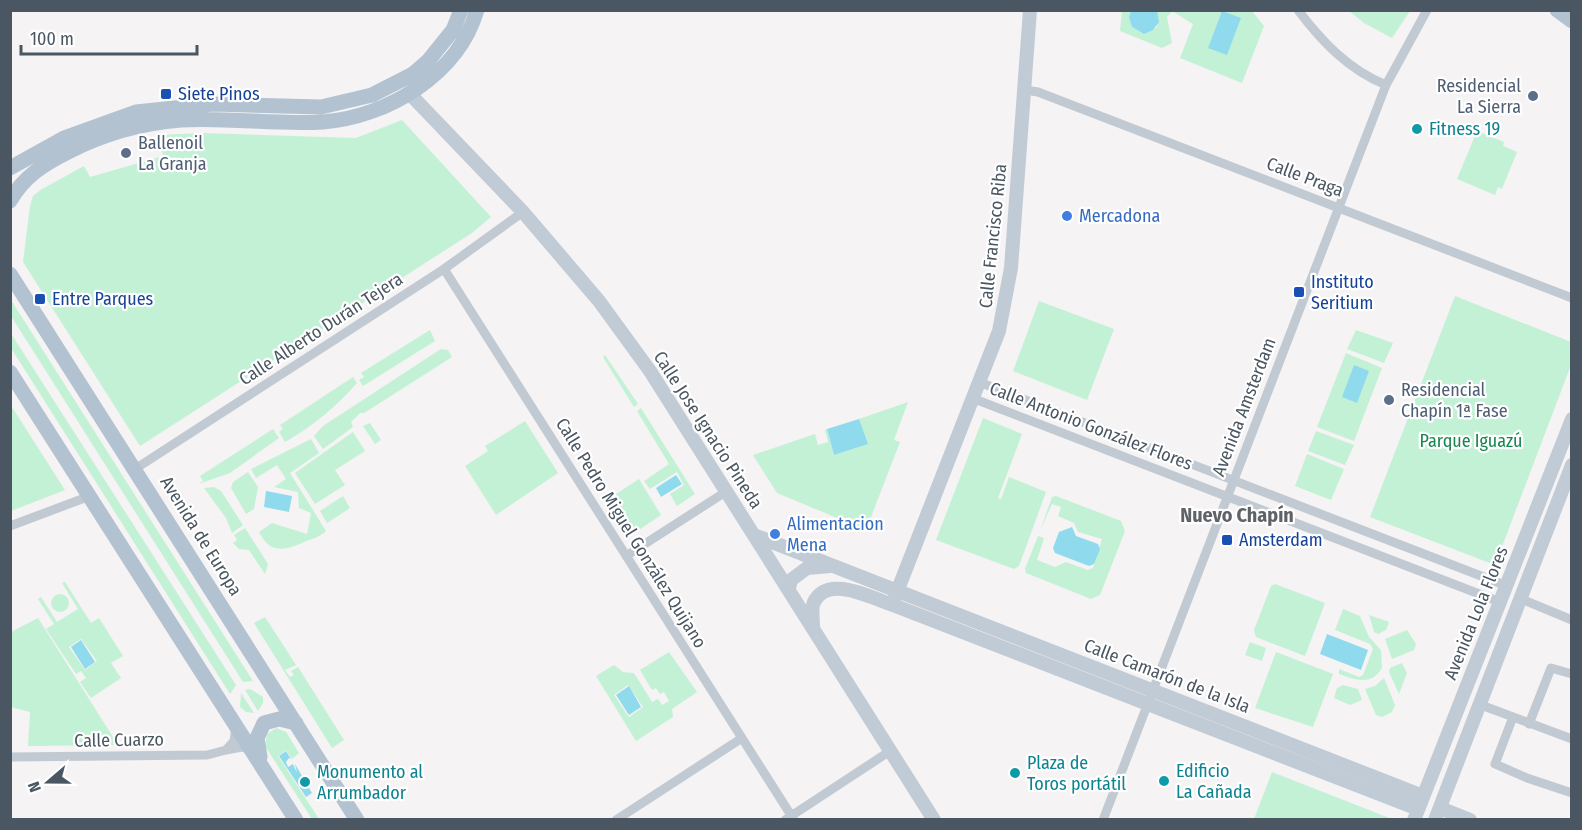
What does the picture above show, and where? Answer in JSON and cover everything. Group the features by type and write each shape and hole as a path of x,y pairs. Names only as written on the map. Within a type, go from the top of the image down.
{"main road":[{"path":"10,168 72,134 136,112 213,104 321,108 372,95 413,74 428,62 453,30 461,10"},
{"path":"10,201 22,183 36,170 78,147 121,131 182,120 325,122 366,112 409,93 446,63 467,34 477,10"},
{"path":"1557,10 1572,21"},
{"name":"Avenida de Europa","path":"10,274 357,819"},
{"path":"10,372 296,819"},
{"path":"257,756 257,738 264,723 279,719 296,723"}],"street":[{"name":"Calle Francisco Riba","path":"897,590 999,331 1011,268 1030,10"},
{"path":"1298,10 1332,51 1368,78 1386,85"},
{"name":"Avenida Amsterdam","path":"1102,819 1386,85 1427,10"},
{"name":"Calle Praga","path":"1025,90 1038,92 1572,298"},
{"name":"Calle Jose Ignacio Pineda","path":"409,93 523,212 598,301 650,371 934,819"},
{"name":"Calle Alberto Durán Tejera","path":"135,469 444,269 523,212"},
{"name":"Calle Pedro Miguel González Quijano","path":"444,269 742,738 790,818"},
{"name":"Calle Antonio González Flores","path":"979,382 1507,586"},
{"name":"Calle Antonio González Flores","path":"972,398 1500,602"},
{"name":"Avenida Lola Flores","path":"1419,808 1572,419"},
{"name":"Avenida Lola Flores","path":"1438,814 1572,465"},
{"path":"626,556 727,491"},
{"path":"10,526 90,496"},
{"name":"Calle Camarón de la Isla","path":"754,535 1152,690 1419,808"},
{"name":"Calle Camarón de la Isla","path":"838,567 821,565 807,568 791,580 790,591 801,597 838,587 893,605 1419,808"},
{"path":"893,605 897,590"},
{"path":"813,626 813,604 821,593"},
{"path":"1521,599 1572,620"},
{"path":"1529,724 1551,668 1572,674"},
{"path":"1481,705 1572,739"},
{"path":"1513,717 1496,764 1527,778 1572,793"},
{"path":"226,750 234,741 236,725"},
{"path":"616,819 742,738"},
{"name":"Calle Cuarzo","path":"10,757 207,755 242,747 257,756"},
{"path":"790,818 890,751"},
{"path":"1438,814 1470,819"}],"green space":[{"path":"1122,10 1131,11 1132,27 1144,34 1157,27 1157,11 1172,11 1167,17 1172,43 1162,48 1120,31"},
{"path":"1172,11 1252,11 1264,26 1242,83 1180,58 1193,24"},
{"path":"1349,11 1410,11 1392,38 1364,23"},
{"path":"402,120 491,217 472,233 140,446 23,262 33,196 84,166 90,177 163,156 159,135 202,133 356,138"},
{"path":"1477,131 1504,142 1503,146 1517,152 1502,189 1498,187 1495,195 1457,179"},
{"name":"Parque Iguazú","path":"1455,296 1571,342 1571,365 1495,565 1370,517"},
{"path":"10,300 253,681 243,682 11,316"},
{"path":"1039,301 1114,329 1087,400 1013,371"},
{"path":"430,330 435,341 363,386 359,380 364,377 361,373"},
{"path":"1356,330 1393,343 1384,363 1347,349"},
{"path":"10,332 236,685 230,694 11,348"},
{"path":"441,349 448,350 452,357 364,413 360,413 351,422 353,427 323,449 314,436 323,426"},
{"path":"1346,353 1382,368 1354,441 1317,427"},
{"path":"605,355 638,404 634,407 603,357"},
{"path":"353,377 357,383 341,400 324,416 285,442 279,432 283,429 280,425"},
{"path":"908,402 894,440 900,442 866,530 777,493 753,455 815,434 818,445 828,442 825,430 827,429 834,455 867,444 859,419"},
{"path":"10,404 65,490 11,511 10,511"},
{"path":"641,408 695,494 677,506 670,494 684,485 677,472 650,489 644,481 669,464 637,411"},
{"path":"983,418 1022,434 998,498 1001,499 1009,477 1046,492 1019,566 1014,569 936,540"},
{"path":"525,421 558,473 496,515 465,466 488,451 485,446"},
{"path":"370,423 381,440 375,444 363,426"},
{"path":"273,429 279,438 230,473 198,484 203,481 200,476"},
{"path":"1316,431 1354,445 1345,465 1308,451"},
{"path":"353,432 365,451 335,470 345,485 315,504 295,473"},
{"path":"311,439 319,453 290,473 326,531 316,538 278,549 268,544 259,532 272,523 307,534 311,513 299,508 298,492 274,487 286,479 277,465 256,478 251,469"},
{"path":"1307,454 1344,469 1331,500 1295,486"},
{"path":"248,472 258,487 254,509 246,514 231,488 233,482"},
{"path":"639,479 661,515 630,536 607,500"},
{"path":"214,487 221,491 243,525 232,533 226,518 204,488"},
{"path":"343,496 350,508 327,523 320,511"},
{"path":"1056,496 1121,521 1125,531 1100,595 1091,599 1026,573 1025,569 1038,536 1044,538 1037,560 1055,567 1066,562 1088,570 1093,568 1102,539 1078,532 1074,523 1058,516 1061,507 1052,504 1040,531 1052,497"},
{"path":"245,528 268,564 265,574 249,550 239,549 233,543 237,540 234,535"},
{"path":"65,582 91,623 99,618 123,656 111,663 121,678 91,698 80,682 86,678 81,671 76,674 46,629 54,624 38,599 41,597 57,622 78,609 62,583","holes":["81,639 97,661 85,670 69,647"]},
{"path":"1275,584 1325,603 1305,656 1256,637 1254,630 1271,586"},
{"path":"60,594 66,597 69,603 66,609 60,612 54,609 51,603 54,597"},
{"path":"1343,609 1360,616 1369,637 1381,650 1382,668 1378,674 1368,679 1357,679 1339,674 1339,669 1359,677 1363,675 1373,649 1370,644 1335,630"},
{"path":"1369,615 1389,622 1386,630 1378,634 1374,632"},
{"path":"265,617 296,665 285,670 290,677 294,675 291,671 298,667 344,740 332,748 254,623"},
{"path":"38,618 118,745 28,746 30,712 11,707 11,632"},
{"path":"1407,630 1416,644 1414,650 1392,659 1385,639"},
{"path":"1250,642 1266,648 1262,661 1245,655"},
{"path":"669,652 697,692 672,709 673,717 636,741 596,676 614,665 623,672 634,673 652,702 658,699 662,705 669,701 664,692 660,694 656,688 652,690 640,670","holes":["628,685 643,707 629,717 614,695"]},
{"path":"1276,652 1333,674 1313,727 1255,708"},
{"path":"1402,663 1407,673 1399,694 1389,672 1390,668"},
{"path":"1384,678 1395,705 1392,712 1382,717 1376,715 1365,689 1375,686"},
{"path":"1343,685 1358,689 1362,700 1350,705 1334,698 1337,688"},
{"path":"250,689 263,697 263,703 258,711 245,690"},
{"path":"241,693 254,713 246,712 240,707"},
{"path":"276,728 286,732 299,753 292,759 286,750 278,756 319,819 312,819 265,746 267,734"},
{"path":"1272,772 1392,819 1254,819"}],"water":[{"path":"1131,11 1157,11 1159,22 1153,30 1144,34 1132,27 1129,17"},
{"path":"1222,11 1241,18 1227,55 1208,48"},
{"path":"1354,365 1369,371 1357,403 1342,397"},
{"path":"859,419 868,444 834,455 827,429"},
{"path":"676,475 682,484 661,497 656,488"},
{"path":"266,491 292,496 289,512 264,507"},
{"path":"1072,527 1076,536 1098,544 1100,549 1094,564 1089,566 1055,553 1053,548 1059,532"},
{"path":"1327,634 1368,650 1361,670 1320,654"},
{"path":"81,640 95,662 85,669 71,647"},
{"path":"629,686 641,707 629,715 616,695"},
{"path":"286,751 291,759 289,758 286,762 288,767 293,764 297,773 295,764 312,793 306,797 279,756"}],"place":[{"name":"Siete Pinos","path":"166,94"},
{"name":"Residencial La Sierra","path":"1533,96"},
{"name":"Fitness 19","path":"1417,129"},
{"name":"Ballenoil La Granja","path":"126,153"},
{"name":"Mercadona","path":"1067,216"},
{"name":"Instituto Seritium","path":"1299,292"},
{"name":"Entre Parques","path":"40,299"},
{"name":"Residencial Chapín 1ª Fase","path":"1389,400"},
{"name":"Alimentacion Mena","path":"775,534"},
{"name":"Amsterdam","path":"1227,540"},
{"name":"Plaza de Toros portátil","path":"1015,773"},
{"name":"Edificio La Cañada","path":"1164,781"},
{"name":"Monumento al Arrumbador","path":"305,782"}],"district":[{"name":"Nuevo Chapín","path":"1237,515"}]}
